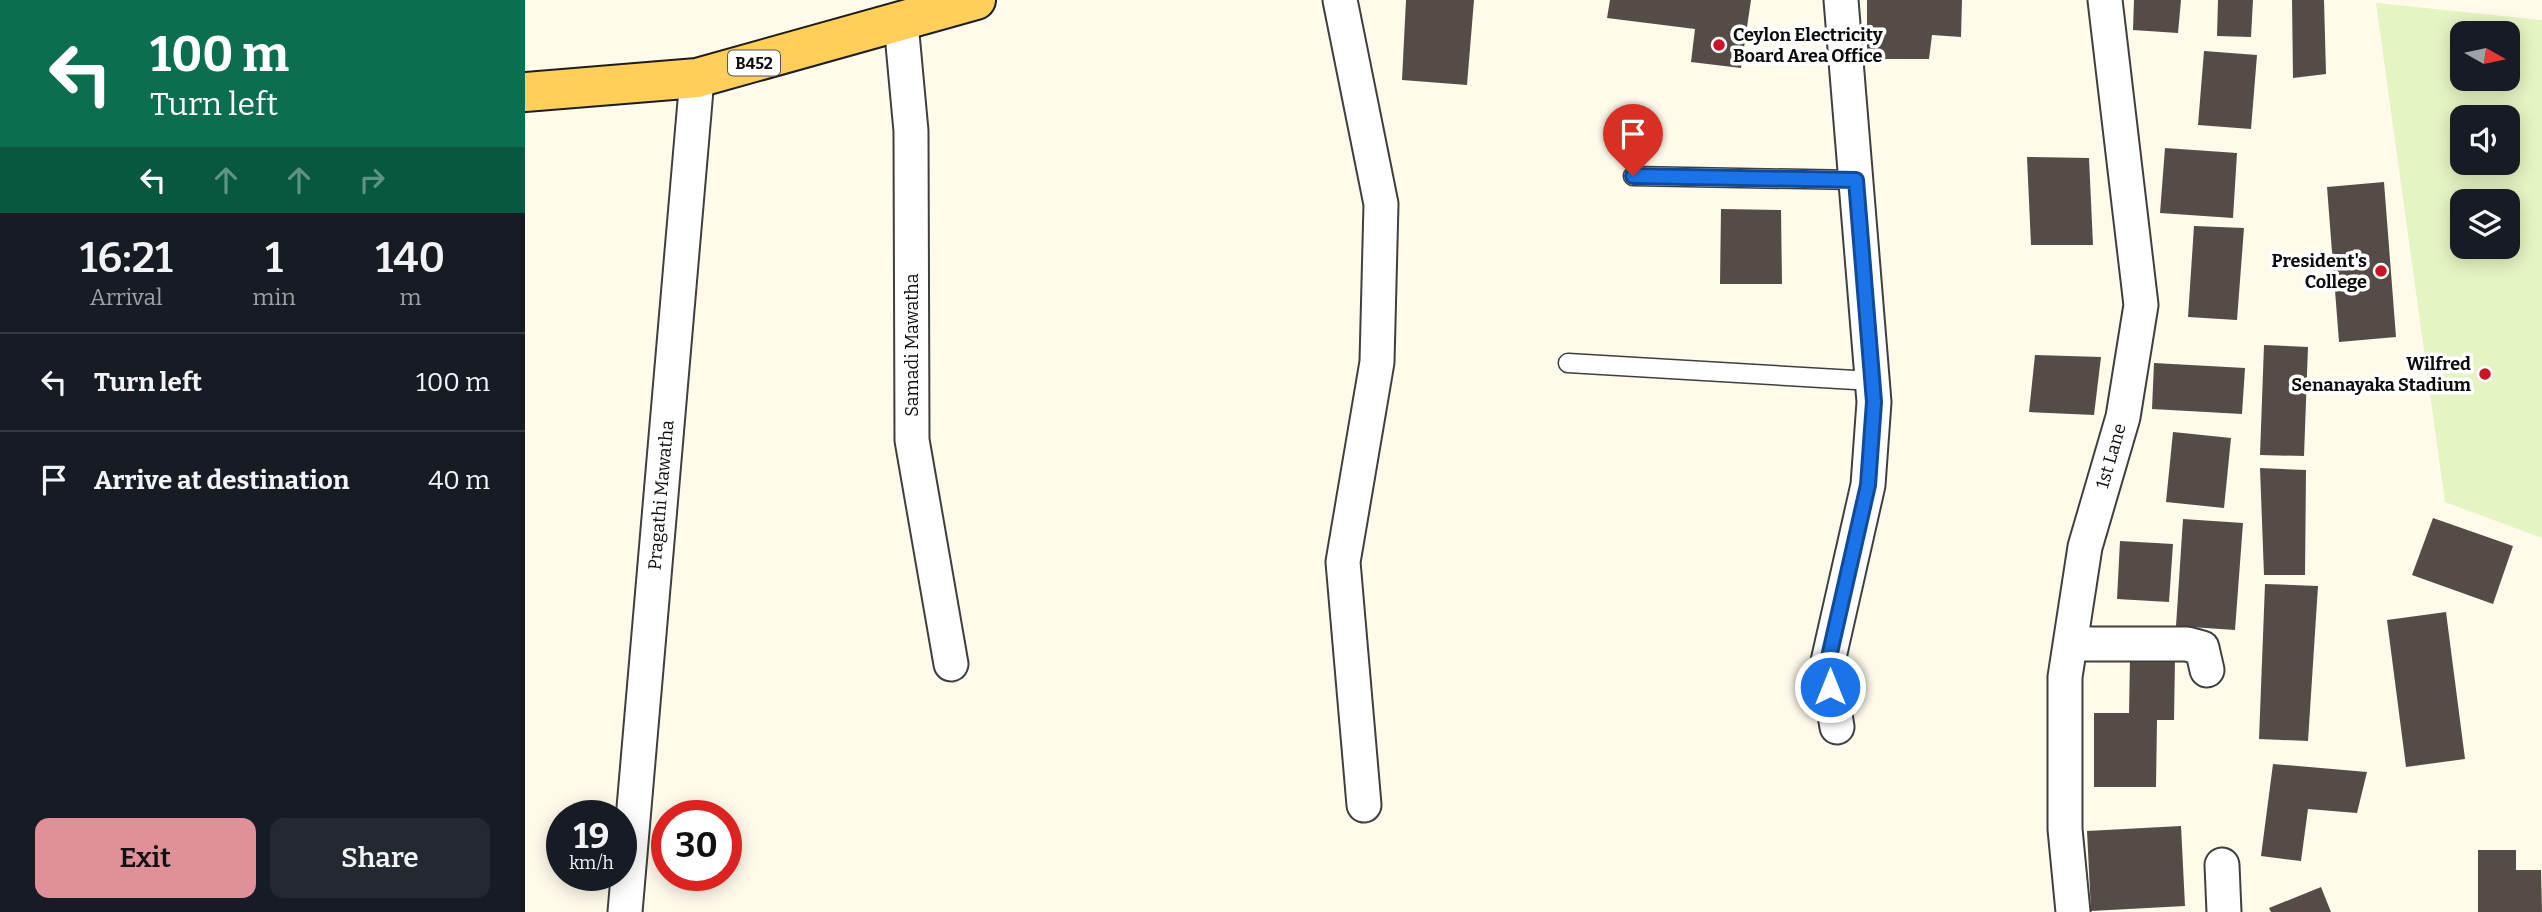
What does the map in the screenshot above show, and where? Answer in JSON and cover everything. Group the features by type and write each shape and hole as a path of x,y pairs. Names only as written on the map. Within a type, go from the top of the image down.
{"main road":[{"name":"B452","path":"525,92 697,78 901,23 956,3"}],"street":[{"path":"1340,0 1381,204 1377,362 1343,562 1364,804"},
{"path":"1837,727 1827,666 1868,485 1873,381 1842,0"},
{"name":"1st Lane","path":"2073,912 2066,829 2065,677 2085,547 2123,416 2141,305 2105,0"},
{"name":"Samadi Mawatha","path":"901,23 911,131 912,440 951,664"},
{"name":"Pragathi Mawatha","path":"625,912 697,78"},
{"path":"2071,644 2186,644 2202,648 2207,670"},
{"path":"2222,865 2224,912"}],"lane":[{"path":"1633,176 1856,180"},
{"path":"1568,363 1873,381"}],"green space":[{"name":"Wilfred Senanayaka Stadium","path":"2376,3 2542,20 2542,538 2445,502"}],"building":[{"path":"1406,0 1474,0 1467,85 1402,80"},
{"name":"Ceylon Electricity Board Area Office","path":"1610,0 1751,0 1741,68 1691,62 1695,29 1607,18"},
{"path":"1867,0 1962,0 1961,37 1932,35 1929,59 1867,59"},
{"path":"2134,0 2181,0 2178,33 2133,30"},
{"path":"2218,0 2253,0 2251,37 2217,36"},
{"path":"2292,0 2324,0 2326,74 2293,78"},
{"path":"2204,51 2257,55 2251,129 2198,125"},
{"path":"2165,148 2237,153 2233,218 2160,213"},
{"path":"2027,157 2089,158 2093,245 2031,245"},
{"path":"2384,182 2396,337 2339,342 2327,187"},
{"path":"1721,209 1781,210 1782,284 1720,284"},
{"path":"2194,226 2244,228 2237,320 2188,317"},
{"path":"2264,345 2308,347 2304,456 2260,455"},
{"path":"2035,355 2101,357 2094,415 2029,412"},
{"path":"2154,363 2245,368 2242,414 2152,409"},
{"path":"2173,432 2231,438 2224,508 2166,502"},
{"path":"2260,468 2306,470 2305,575 2264,575"},
{"path":"2433,518 2513,546 2493,604 2412,575"},
{"path":"2183,519 2243,523 2235,630 2176,626"},
{"path":"2120,541 2173,544 2169,602 2117,599"},
{"path":"2265,584 2318,586 2308,741 2259,739"},
{"path":"2446,612 2465,759 2406,767 2387,620"},
{"path":"2130,657 2175,658 2174,720 2157,720 2156,787 2094,787 2094,713 2129,713"},
{"path":"2273,764 2367,772 2357,813 2308,809 2301,861 2261,856"},
{"path":"2181,826 2185,906 2091,911 2087,831"},
{"path":"2478,850 2516,850 2516,870 2541,870 2542,912 2478,912"},
{"path":"2321,887 2331,912 2271,912 2269,908"}],"place":[{"name":"Ceylon Electricity Board Area Office","path":"1719,45"},
{"name":"President's College","path":"2381,271"},
{"name":"Wilfred Senanayaka Stadium","path":"2485,374"}],"route":[{"path":"1633,176 1856,180 1874,402 1868,485 1827,666 1830,687"}]}
